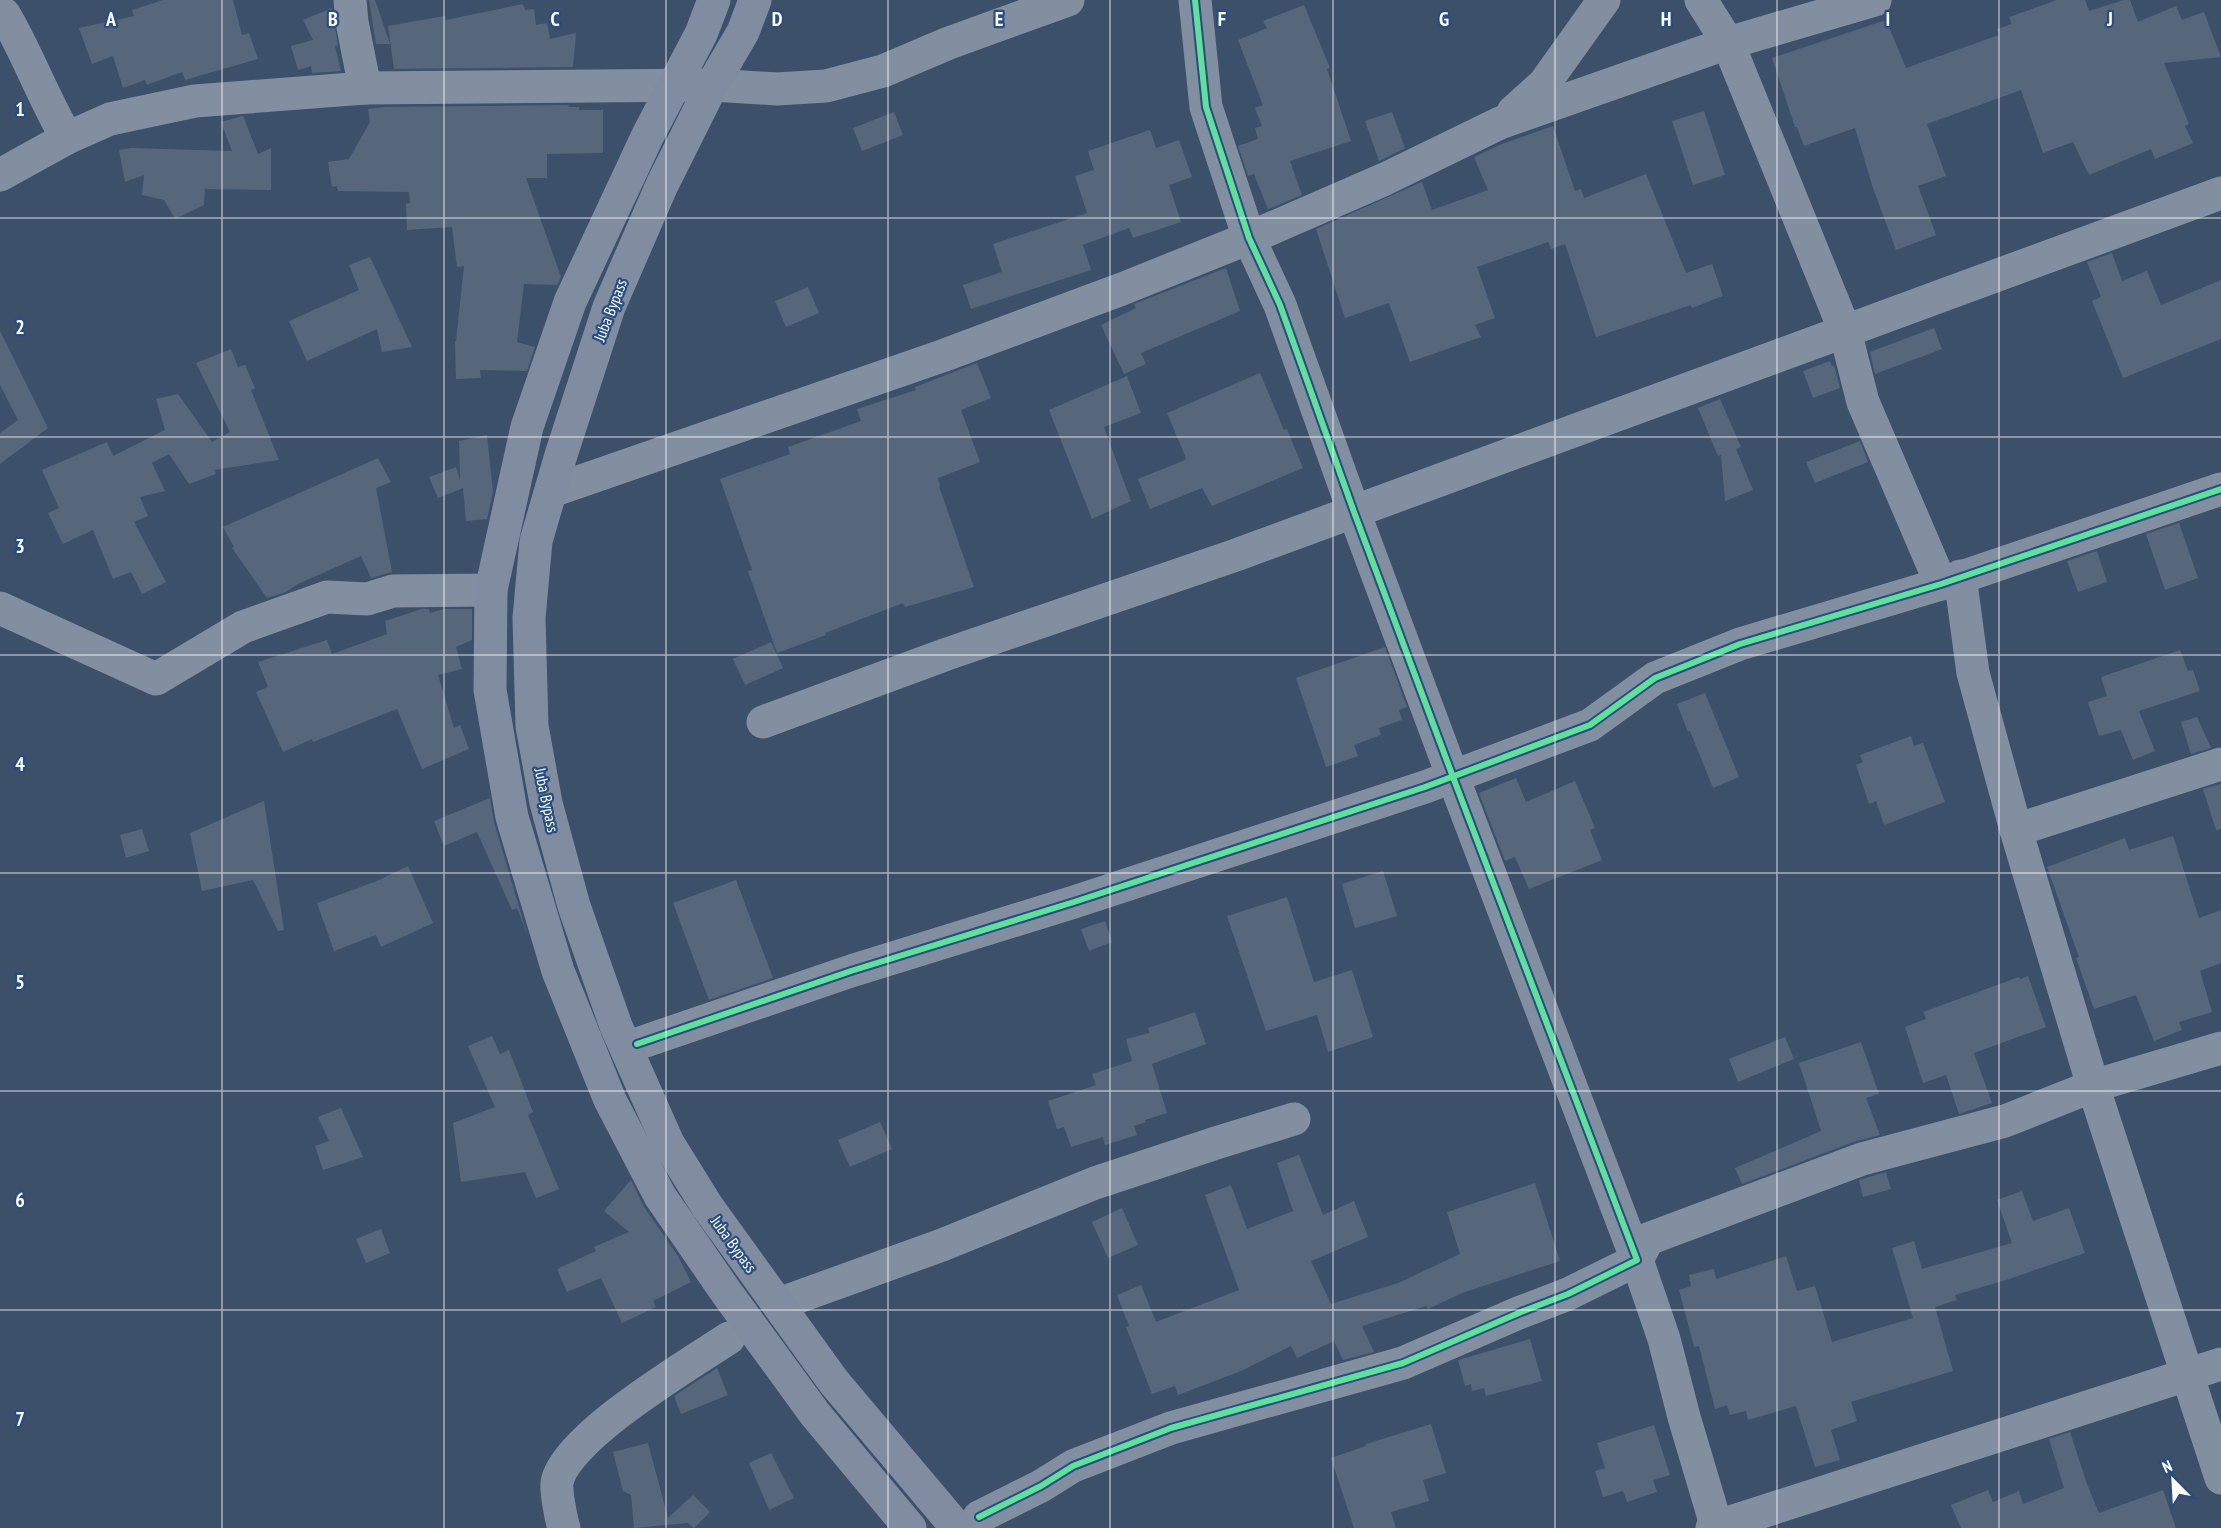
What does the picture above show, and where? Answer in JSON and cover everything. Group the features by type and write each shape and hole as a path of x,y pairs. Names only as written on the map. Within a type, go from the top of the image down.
{"main road":[{"name":"Juba Bypass","path":"714,0 702,34 648,135 570,302 527,427 491,590 490,690 512,817 558,970 610,1100 660,1196 726,1292 815,1414 910,1528"},
{"name":"Juba Bypass","path":"755,0 743,32 712,85 662,185 609,307 561,455 536,541 529,618 532,726 546,803 574,906 616,1026 668,1143 707,1206 834,1382 968,1522"}],"street":[{"path":"350,0 365,88"},
{"path":"0,175 67,138 110,119 195,101 365,88 826,86 883,71 949,43 1068,0"},
{"path":"1195,0 1206,107 1249,238 1280,305 1354,512 1665,1339 1715,1528 2221,1364"},
{"path":"1500,123 1544,84 1604,0"},
{"path":"1701,0 1728,43 1845,331 1863,402 1950,580 2016,830 2093,1086 2221,1478"},
{"path":"558,489 942,356 1122,289 1249,238 1385,179 1500,123 1728,43 1875,0"},
{"path":"0,12 4,14 17,35 48,106 67,138"},
{"path":"763,722 947,654 1214,563 2221,194"},
{"path":"637,1044 851,971 1074,902 1453,777 1590,725 1655,678 1740,644 1950,580 2129,522 2221,489"},
{"path":"0,608 156,679 243,627 327,597 367,599 393,591 491,590"},
{"path":"2016,830 2221,764"},
{"path":"968,1522 1041,1486 1073,1466 1172,1428 1403,1363 1568,1294 1636,1260 1648,1239 1688,1223 1862,1159 2005,1121 2093,1086 2221,1048"},
{"path":"787,1301 942,1245 1095,1183 1293,1119"},
{"path":"564,1528 557,1482 571,1454 612,1417 729,1338"}],"building":[{"path":"163,0 233,0 242,35 249,33 258,59 185,80 182,72 147,85 145,80 123,88 113,56 92,64 79,28 134,16 132,10"},
{"path":"369,0 375,0 390,44 376,44"},
{"path":"2057,0 2085,0 2089,11 2130,0 2138,22 2176,6 2182,20 2204,12 2221,57 2164,63 2189,124 2185,126 2193,143 2155,159 2151,149 2089,175 2073,142 2043,153 2021,90 1927,124 1946,176 1918,186 1936,235 1896,250 1873,188 1855,128 1804,146 1797,127 1795,127 1772,58 1886,20 1906,68 1999,35 1997,29 2012,24 2009,17"},
{"path":"523,4 525,10 534,9 536,25 547,23 550,39 576,33 573,67 394,69 388,26 445,16 446,20"},
{"path":"1304,5 1330,68 1327,69 1351,141 1290,161 1302,195 1268,209 1254,174 1248,176 1238,146 1258,139 1255,128 1262,126 1255,108 1263,105 1238,40 1267,28 1263,21"},
{"path":"332,8 338,46 335,46 341,71 312,73 311,66 298,70 291,46 313,40 303,20"},
{"path":"569,105 568,107 579,107 579,110 603,110 603,153 547,154 547,178 526,178 561,277 557,285 524,284 517,342 535,347 527,371 480,370 481,378 456,379 455,341 464,266 457,267 452,227 407,230 406,204 410,203 409,192 338,191 337,186 332,187 328,162 349,159 370,122 368,109"},
{"path":"1704,111 1725,175 1693,185 1672,121"},
{"path":"894,112 903,135 862,151 853,128"},
{"path":"1392,112 1405,148 1379,161 1365,121"},
{"path":"243,116 258,154 271,148 271,190 205,189 204,205 175,219 164,200 142,195 144,175 125,182 119,150 131,148 232,151 221,122"},
{"path":"1553,126 1575,191 1581,189 1584,198 1646,174 1686,273 1712,264 1723,296 1692,308 1691,305 1596,337 1565,244 1551,249 1548,242 1477,267 1495,318 1475,325 1481,337 1410,362 1389,303 1345,318 1316,229 1422,182 1432,210 1488,190 1474,157 1502,144"},
{"path":"1150,130 1156,148 1179,140 1192,177 1169,185 1181,222 1133,238 1129,228 1083,245 1091,270 971,309 963,285 1002,272 993,244 1087,213 1075,176 1094,170 1088,151"},
{"path":"2112,253 2122,281 2147,271 2161,305 2221,280 2221,339 2123,378 2092,301 2101,297 2087,262"},
{"path":"370,257 412,347 382,352 377,329 307,361 289,321 359,290 349,265"},
{"path":"1226,268 1240,311 1141,353 1146,364 1124,374 1101,325 1136,308 1134,304"},
{"path":"808,287 819,313 786,327 775,301"},
{"path":"1934,328 1942,349 1875,374 1870,352"},
{"path":"0,331 48,428 0,464 0,433 18,420 0,385"},
{"path":"231,349 238,367 245,365 255,388 251,390 279,460 214,470 216,474 189,484 169,454 152,463 165,491 140,497 148,516 134,522 166,582 142,594 131,572 113,579 93,530 63,544 48,513 59,508 42,470 107,442 113,456 165,430 156,399 178,394 212,442 230,432 196,363"},
{"path":"1830,361 1832,366 1834,365 1840,388 1813,398 1803,371"},
{"path":"977,363 991,398 961,410 980,462 938,478 974,587 905,607 903,603 777,653 748,571 752,570 720,479 790,454 788,447 861,421 857,409 916,390 915,387"},
{"path":"1260,373 1303,468 1212,506 1202,488 1150,509 1138,479 1186,458 1167,413"},
{"path":"1127,376 1141,413 1104,427 1131,501 1092,519 1049,410"},
{"path":"1720,399 1741,447 1736,449 1753,490 1725,501 1721,455 1718,456 1698,408"},
{"path":"487,435 493,492 487,519 466,521 463,488 438,498 429,477 456,467 460,480 459,441"},
{"path":"1860,441 1868,462 1815,483 1806,462"},
{"path":"378,458 391,482 376,488 392,572 371,578 361,556 298,584 286,592 267,598 232,548 234,547 223,527"},
{"path":"2179,523 2198,578 2165,590 2146,534"},
{"path":"2097,551 2107,582 2078,592 2067,561"},
{"path":"422,609 429,609 430,613 444,609 472,609 472,640 456,647 462,669 438,675 454,728 460,725 469,749 422,769 397,709 313,742 312,739 283,752 256,692 268,687 258,662 327,640 332,654 387,634 385,621"},
{"path":"771,642 783,668 745,685 733,659"},
{"path":"1385,647 1407,707 1399,710 1402,720 1379,728 1381,735 1354,745 1358,756 1326,767 1296,678"},
{"path":"2180,650 2188,671 2193,670 2200,691 2139,711 2155,751 2133,760 2121,730 2099,736 2088,702 2107,696 2101,677"},
{"path":"1705,693 1739,777 1713,788 1677,704"},
{"path":"2197,717 2211,748 2191,754 2181,722"},
{"path":"1911,736 1914,746 1923,743 1945,802 1884,825 1876,801 1869,804 1856,765 1863,762 1860,755"},
{"path":"1516,778 1526,802 1575,781 1595,828 1590,830 1602,860 1529,889 1515,857 1505,861 1479,793"},
{"path":"2221,784 2221,829 2216,830 2203,789"},
{"path":"490,798 494,822 527,934 517,908 512,910 477,832 444,846 434,821"},
{"path":"264,801 284,930 278,931 253,880 202,891 190,833"},
{"path":"142,829 149,851 126,858 120,835"},
{"path":"2173,836 2199,918 2221,910 2221,963 2200,971 2212,1012 2179,1022 2182,1030 2154,1041 2136,995 2094,1009 2076,958 2079,957 2047,867 2125,838 2129,850"},
{"path":"408,866 433,923 381,947 376,935 334,951 317,903 377,881"},
{"path":"1383,871 1397,916 1355,928 1342,884"},
{"path":"736,880 773,978 709,1000 673,903"},
{"path":"1287,897 1314,982 1352,970 1373,1037 1328,1052 1317,1015 1266,1031 1227,916"},
{"path":"1105,921 1112,942 1089,951 1081,929"},
{"path":"2028,976 2046,1027 1974,1053 1992,1103 1959,1114 1946,1075 1923,1083 1905,1027 1926,1019 1923,1012 2019,977 2020,979"},
{"path":"1195,1012 1206,1044 1152,1064 1167,1113 1134,1126 1137,1135 1105,1145 1103,1137 1071,1147 1064,1127 1057,1129 1048,1101 1096,1085 1092,1074 1132,1061 1126,1039 1149,1033 1148,1028"},
{"path":"492,1036 500,1054 509,1050 533,1112 528,1115 559,1189 536,1198 525,1172 461,1182 453,1123 495,1107 468,1046"},
{"path":"1785,1037 1794,1059 1738,1082 1729,1059"},
{"path":"1861,1042 1879,1094 1866,1098 1880,1135 1856,1141 1742,1184 1735,1168 1821,1131 1799,1063"},
{"path":"341,1108 363,1157 323,1170 315,1146 329,1141 318,1117"},
{"path":"880,1122 892,1149 850,1167 838,1140"},
{"path":"1299,1155 1323,1215 1354,1201 1368,1237 1311,1261 1331,1304 1398,1283 1460,1254 1447,1212 1535,1183 1560,1261 1462,1293 1428,1309 1426,1306 1362,1326 1374,1352 1343,1360 1334,1341 1297,1358 1291,1346 1241,1371 1178,1395 1175,1386 1152,1394 1126,1327 1129,1326 1117,1295 1141,1285 1156,1322 1239,1290 1205,1195 1231,1185 1247,1229 1293,1211 1277,1163"},
{"path":"1886,1172 1891,1189 1863,1197 1859,1180"},
{"path":"631,1180 644,1207 678,1256 691,1282 653,1301 656,1307 622,1323 601,1278 567,1292 557,1269 596,1251 594,1247 629,1232 604,1211"},
{"path":"2022,1191 2033,1221 2069,1208 2085,1253 1955,1295 1957,1300 1935,1307 1953,1371 1851,1402 1857,1421 1831,1430 1840,1460 1815,1467 1796,1406 1748,1420 1746,1411 1730,1415 1727,1405 1715,1409 1699,1346 1694,1347 1679,1290 1691,1286 1689,1275 1714,1269 1716,1279 1786,1256 1797,1291 1815,1286 1832,1342 1913,1318 1892,1248 1914,1241 1922,1269 2012,1243 1997,1200"},
{"path":"1122,1208 1138,1245 1108,1258 1092,1222"},
{"path":"381,1229 390,1253 366,1263 356,1239"},
{"path":"1530,1339 1542,1381 1486,1396 1484,1388 1472,1391 1471,1384 1465,1386 1458,1360"},
{"path":"717,1368 728,1395 681,1414 674,1396"},
{"path":"1431,1424 1446,1473 1423,1480 1429,1501 1391,1512 1396,1528 1354,1528 1331,1458 1366,1446 1366,1444"},
{"path":"1654,1425 1670,1475 1653,1480 1657,1492 1627,1502 1623,1491 1603,1497 1595,1471 1605,1468 1597,1443"},
{"path":"2070,1432 2099,1513 2163,1490 2176,1528 1961,1528 1951,1505 1988,1490 1993,1502 2019,1491 2023,1504 2064,1488 2049,1439"},
{"path":"648,1443 668,1518 693,1495 710,1512 694,1528 688,1523 634,1528 631,1495 623,1491 613,1452"},
{"path":"771,1453 794,1498 769,1510 749,1463"}],"cycle path":[{"path":"979,1517 1041,1486 1073,1466 1171,1428 1403,1363 1568,1294 1637,1260 1453,777 1280,305 1249,238 1206,107 1195,0"},
{"path":"637,1044 851,971 1074,902 1425,787 1590,725 1655,678 1740,644 1941,584 2221,489"}]}
